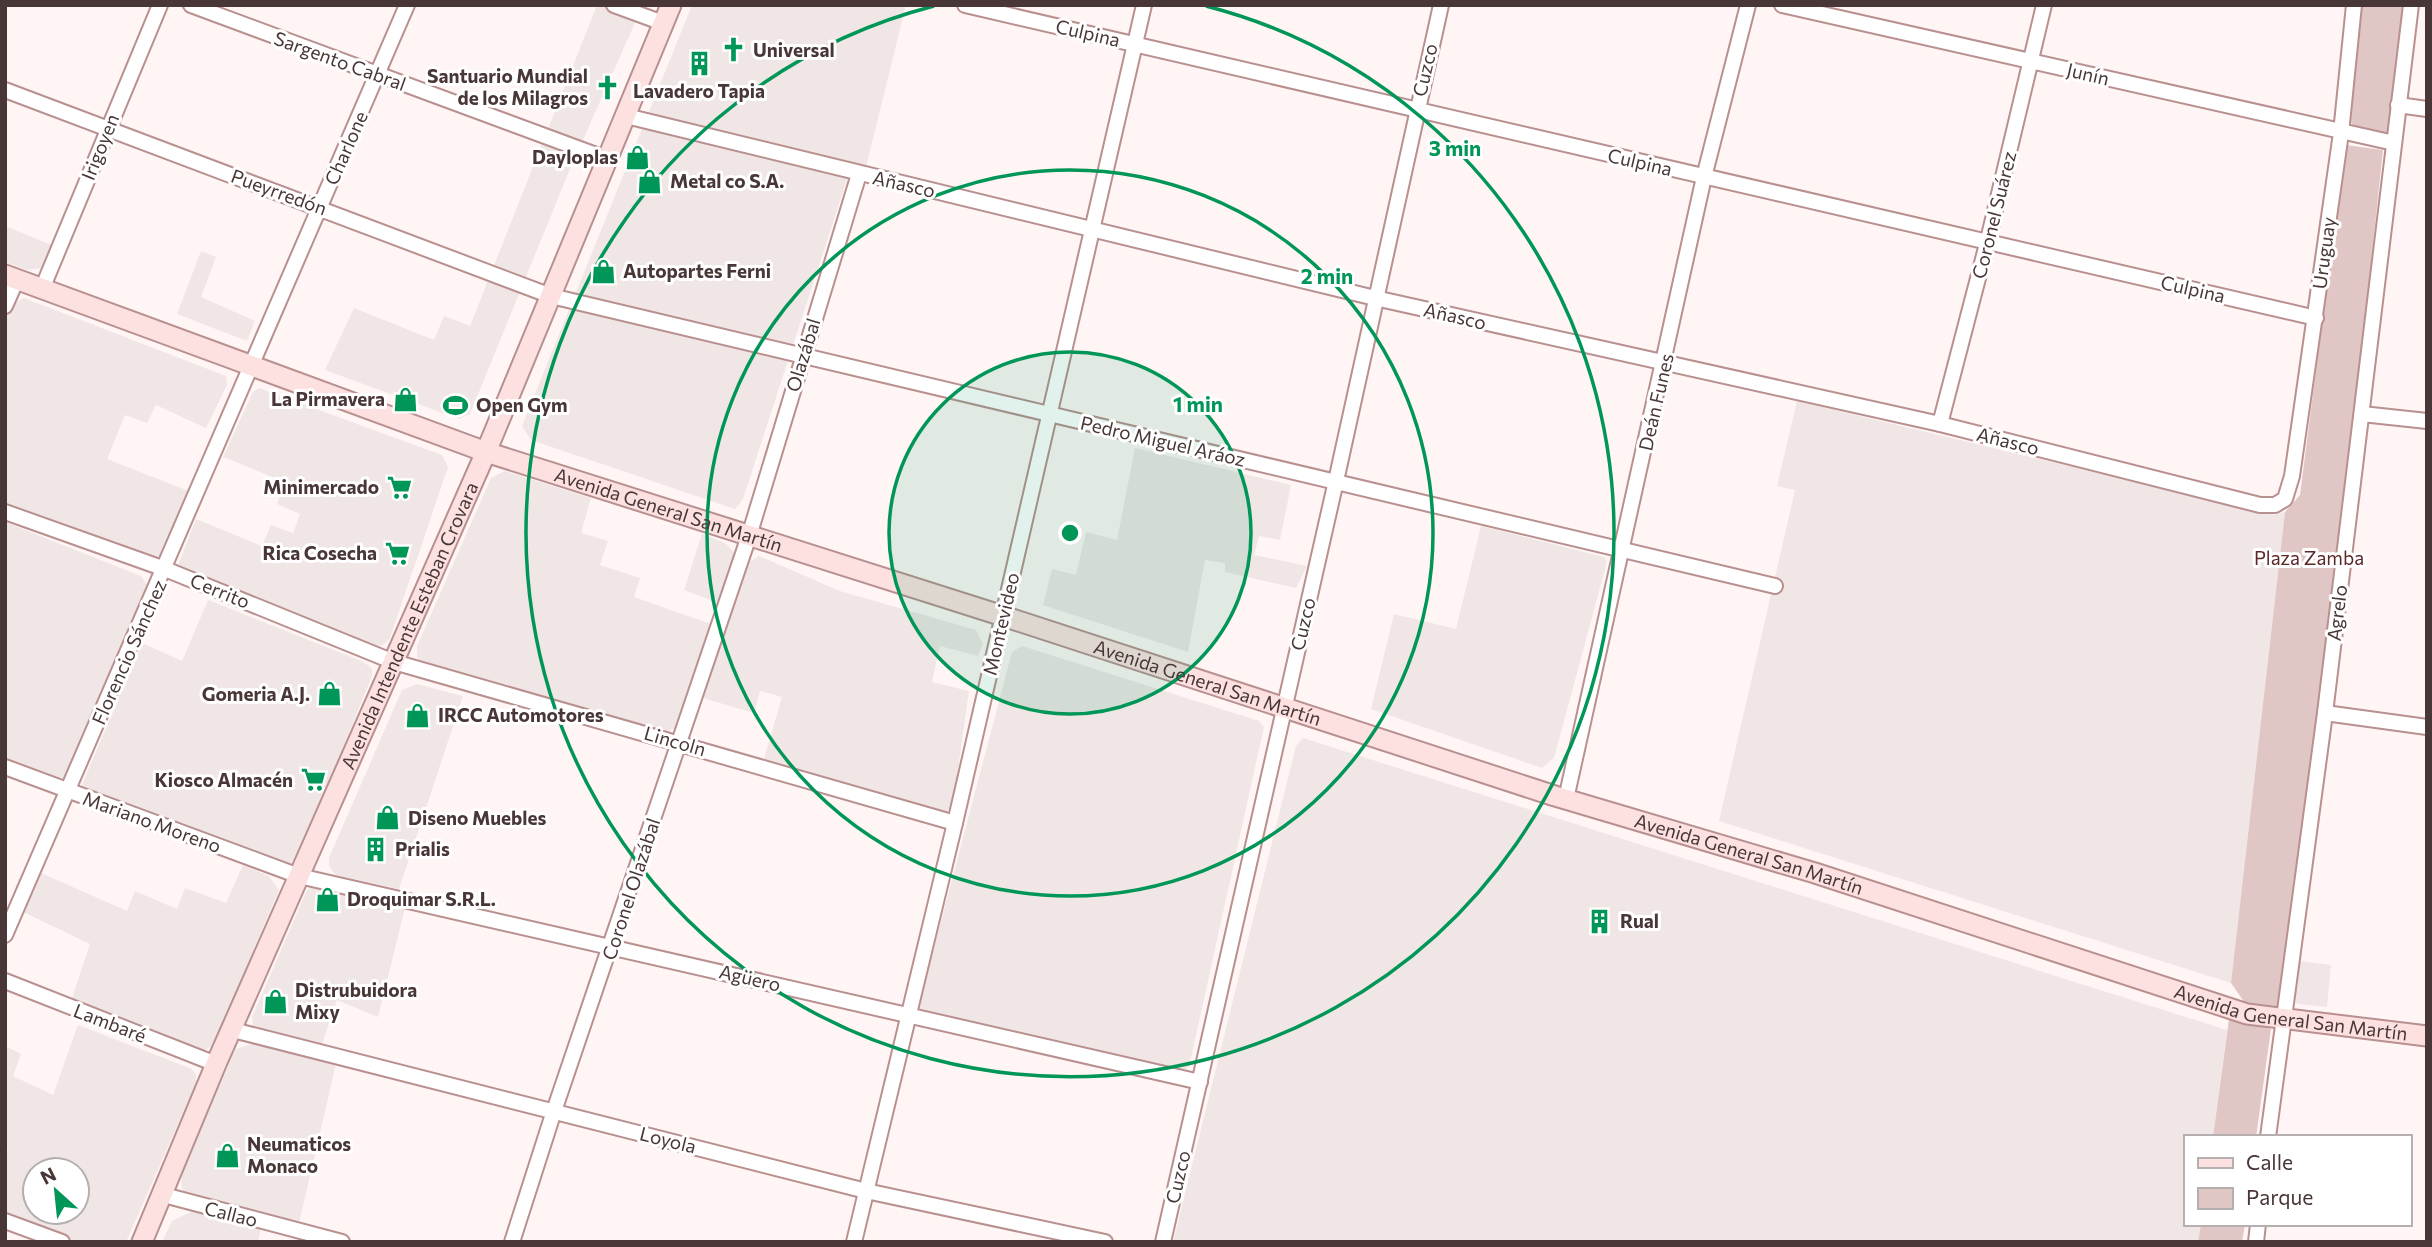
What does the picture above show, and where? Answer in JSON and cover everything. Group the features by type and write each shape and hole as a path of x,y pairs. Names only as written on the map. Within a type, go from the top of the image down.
{"street":[{"name":"Irigoyen","path":"42,289 160,5"},
{"name":"Sargento Cabral","path":"191,5 607,159"},
{"name":"Charlone","path":"251,367 407,5"},
{"path":"614,5 667,14"},
{"name":"Culpina","path":"965,5 2316,318"},
{"name":"Montevideo","path":"854,1242 955,823 1144,5"},
{"name":"Cuzco","path":"1163,1242 1336,481 1440,5"},
{"name":"Deán Funes","path":"1566,799 1665,364 1704,177 1748,5"},
{"name":"Junín","path":"1782,5 2394,143"},
{"name":"Coronel Suárez","path":"1940,424 1988,240 2044,5"},
{"name":"Uruguay","path":"2285,499 2292,476 2316,318 2341,133 2354,5"},
{"name":"Agrelo","path":"2268,1135 2325,713 2412,5"},
{"name":"Avenida Intendente Esteban Crovara","path":"142,1242 216,1064 486,452 667,14"},
{"name":"Pueyrredón","path":"5,90 551,296"},
{"path":"2398,105 2427,109"},
{"name":"Añasco","path":"626,116 1375,298 1940,424 2260,505 2275,505 2285,499"},
{"name":"Olazábal","path":"749,536 859,174"},
{"path":"5,306 11,277"},
{"name":"Avenida General San Martín","path":"11,277 486,452 1566,799 1815,873 2247,1014 2427,1036"},
{"name":"Pedro Miguel Aráoz","path":"551,296 1774,586"},
{"name":"Florencio Sánchez","path":"5,935 251,367"},
{"path":"2362,414 2427,421"},
{"name":"Cerrito","path":"5,512 165,569 394,662"},
{"name":"Coronel Olazábal","path":"512,1242 749,536"},
{"name":"Lincoln","path":"394,662 955,823"},
{"path":"2325,713 2427,727"},
{"name":"Mariano Moreno","path":"5,767 299,876"},
{"name":"Agüero","path":"299,876 612,945 1200,1082"},
{"name":"Lambaré","path":"5,981 216,1064"},
{"name":"Loyola","path":"233,1030 866,1191 1105,1242"},
{"name":"Callao","path":"160,1194 342,1242"},
{"path":"5,1221 62,1242"}],"shaded area":[{"path":"597,5 643,5 570,169 470,414 459,419 325,370 354,308 434,340 444,316 470,326"},
{"path":"692,5 906,5 866,167 852,164 743,499 735,509 531,440 522,426"},
{"path":"5,226 52,245 42,268 27,270 5,262"},
{"path":"201,251 216,257 201,297 255,321 247,341 177,314"},
{"path":"24,298 226,376 227,385 206,428 156,405 147,423 125,415 107,459 191,492 160,556 153,559 5,506 5,318 11,305"},
{"path":"259,388 442,455 448,467 390,638 383,645 375,647 180,570 178,565 196,519 262,546 271,525 293,533 300,514 277,504 285,482 223,457 253,392"},
{"path":"1797,401 2274,515 2285,512 2231,983 1719,821 1795,490 1777,486"},
{"path":"1135,448 1291,485 1280,540 1259,536 1254,555 1307,566 1296,588 1225,572 1225,563 1205,560 1188,652 1043,605 1052,569 1076,575 1086,532 1117,540"},
{"path":"505,471 591,498 581,533 608,541 600,565 640,578 634,597 711,624 675,728 667,732 658,730 423,663 417,658 417,646 491,478"},
{"path":"5,522 141,576 148,586 69,771 63,778 50,777 5,759"},
{"path":"1481,526 1604,557 1607,562 1554,758 1542,768 1371,709 1394,614 1456,629"},
{"path":"702,534 725,543 735,557 719,603 684,590"},
{"path":"759,556 840,591 976,630 983,644 978,656 940,646 932,682 969,691 953,804 946,812 936,813 763,762 782,697 760,691 754,713 703,698 749,562"},
{"path":"208,600 364,662 372,669 372,676 338,760 295,859 290,863 282,864 81,787 142,643 182,661"},
{"path":"1022,646 1259,721 1264,727 1189,1067 1180,1072 920,1010 919,1005 1012,652"},
{"path":"417,684 463,696 399,889 336,875 329,866 329,858 402,690"},
{"path":"1303,738 2227,1030 2213,1135 2184,1135 2184,1226 2201,1226 2198,1242 1173,1242 1296,746"},
{"path":"243,865 269,876 279,890 213,1045 205,1050 195,1051 70,1004 90,944 23,912 41,873 127,911 135,891 177,909 185,888 226,903"},
{"path":"318,884 406,904 378,1017 337,1000 320,1050 260,1034 253,1027 252,1017 307,890"},
{"path":"2299,961 2331,965 2327,1007 2297,1004 2294,998"},
{"path":"78,1025 192,1069 196,1075 196,1083 126,1242 77,1242 34,1226 91,1226 91,1156 21,1156 21,1221 5,1215 5,1159 8,1151 5,1150 5,1046 21,1054 13,1076 53,1095"},
{"path":"252,1044 336,1064 299,1223 190,1198 182,1189 181,1173 236,1049"},
{"path":"193,1211 261,1227 258,1242 162,1242 172,1221"}],"green space":[{"path":"2361,5 2405,5 2389,136 2356,131 2351,122"},
{"name":"Plaza Zamba","path":"2345,145 2383,150 2343,524 2279,1007 2271,1010 2247,1006 2231,983 2285,512 2300,495"},
{"path":"2229,1019 2271,1029 2256,1135 2213,1135"},
{"path":"2201,1226 2245,1226 2242,1242 2198,1242"}],"place":[{"name":"Universal","path":"733,50"},
{"name":"Lavadero Tapia","path":"699,63"},
{"name":"Santuario Mundial de los Milagros","path":"608,87"},
{"name":"Dayloplas","path":"638,157"},
{"name":"Metal co S.A.","path":"650,181"},
{"name":"Autopartes Ferni","path":"603,271"},
{"name":"La Pirmavera","path":"405,399"},
{"name":"Open Gym","path":"456,405"},
{"name":"Minimercado","path":"399,487"},
{"name":"Rica Cosecha","path":"397,553"},
{"name":"Gomeria A.J.","path":"330,694"},
{"name":"IRCC Automotores","path":"418,715"},
{"name":"Kiosco Almacén","path":"313,780"},
{"name":"Diseno Muebles","path":"388,818"},
{"name":"Prialis","path":"375,849"},
{"name":"Droquimar S.R.L.","path":"327,899"},
{"name":"Rual","path":"1600,921"},
{"name":"Distrubuidora Mixy","path":"275,1001"},
{"name":"Neumaticos Monaco","path":"227,1155"}]}
